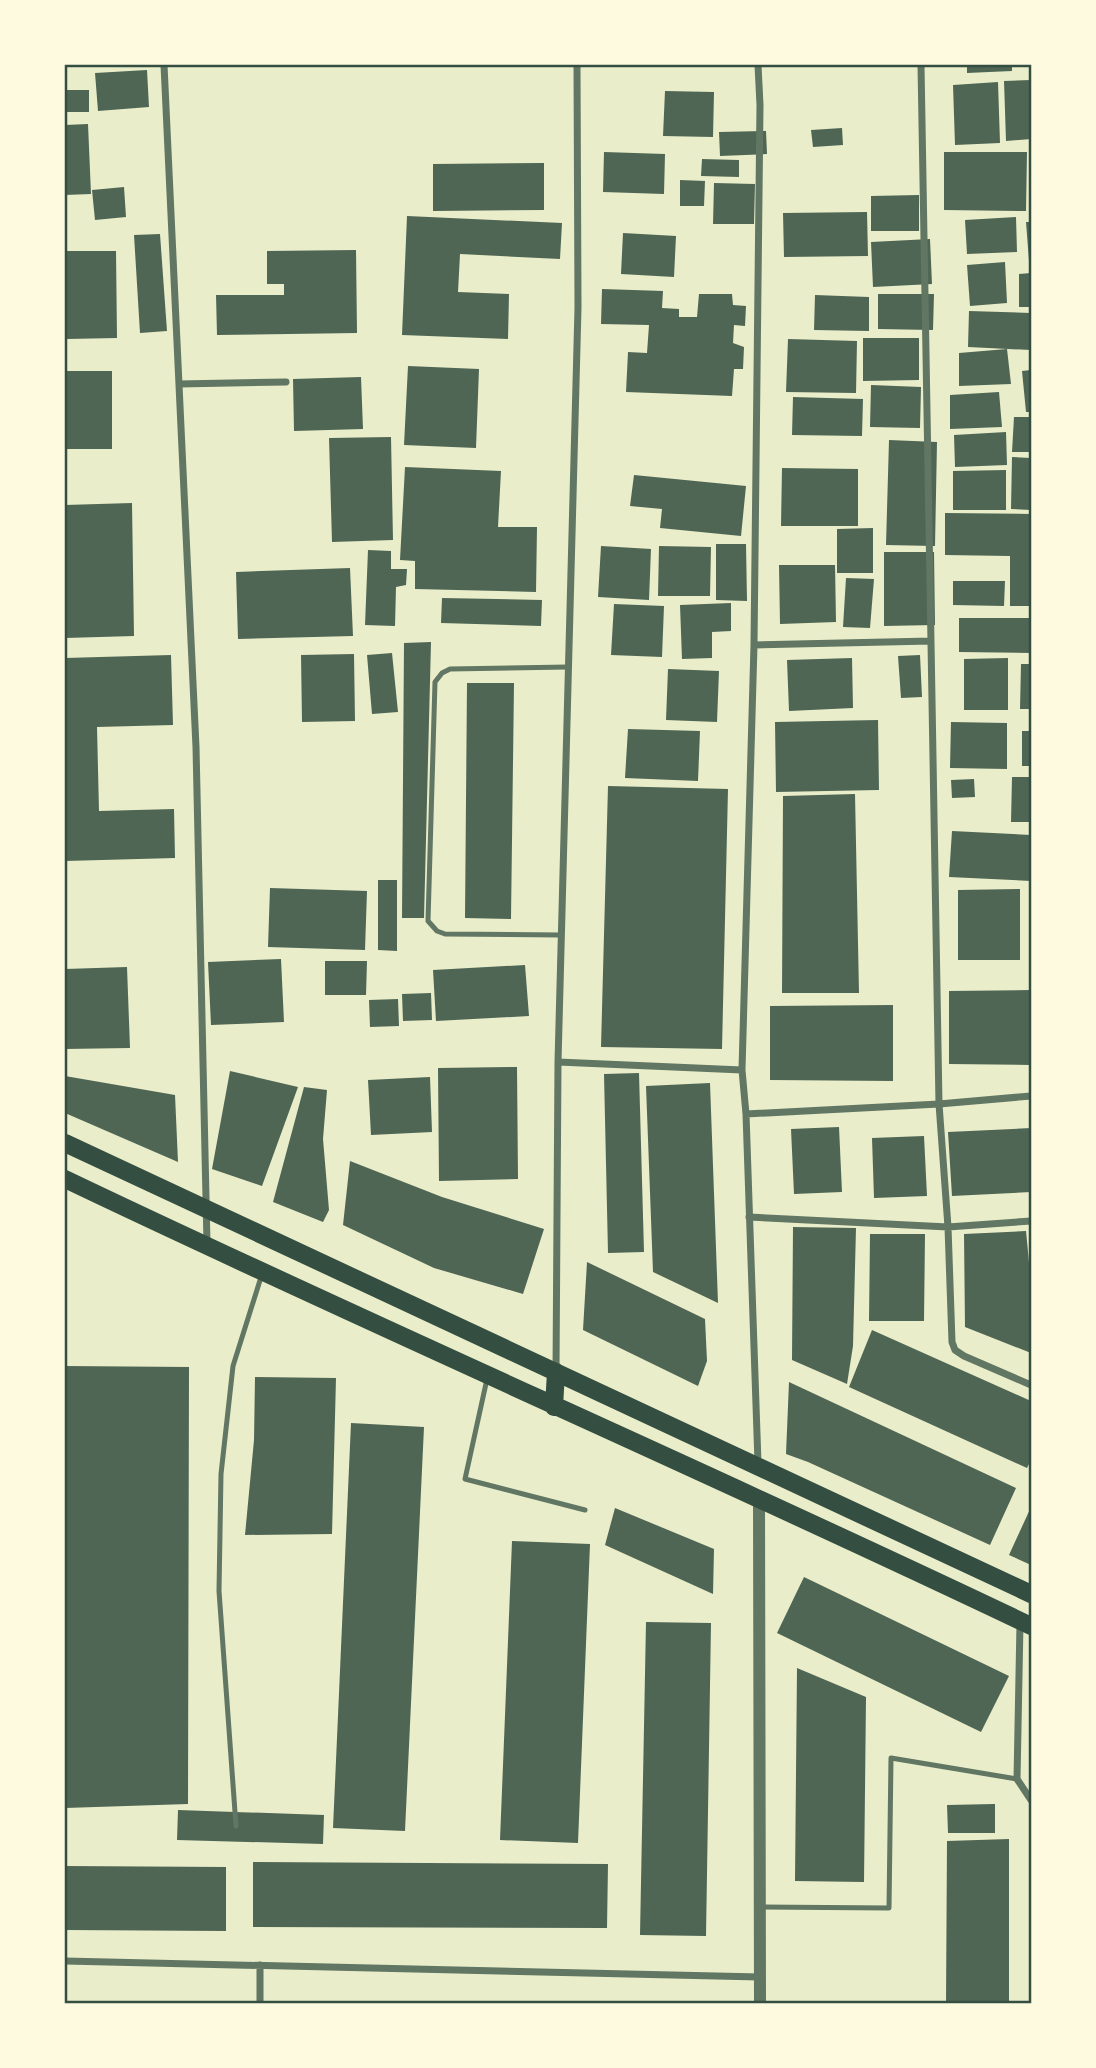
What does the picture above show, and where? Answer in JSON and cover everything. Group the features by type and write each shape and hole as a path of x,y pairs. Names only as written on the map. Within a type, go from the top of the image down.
{"main road":[{"path":"65,1143 1031,1594"},
{"path":"65,1179 207,1247 1026,1623"},
{"path":"554,1407 556,1372"},
{"path":"758,1467 759,1499"}],"street":[{"path":"164,65 196,747 207,1247"},
{"path":"556,1372 558,1062 578,308 577,65"},
{"path":"758,65 761,105 754,645 742,1070 746,1114 758,1467"},
{"path":"921,65 939,1104 948,1227 952,1342 956,1350 964,1356 1031,1385"},
{"path":"179,384 286,382"},
{"path":"754,645 931,641"},
{"path":"558,1062 742,1070"},
{"path":"746,1114 939,1104 1031,1096"},
{"path":"749,1217 948,1227 1031,1221"},
{"path":"759,1499 760,2003"},
{"path":"1026,1623 1017,1779 1031,1800"},
{"path":"65,1961 760,1977"},
{"path":"260,1965 260,2003"}],"lane":[{"path":"561,935 444,934 428,921 437,677 450,669 568,667"},
{"path":"236,1826 219,1591 220,1474 233,1366 262,1271"},
{"path":"487,1376 465,1479 585,1510"},
{"path":"760,1907 889,1908 891,1758 1017,1779"}],"building":[{"path":"967,65 1012,65 1012,71 967,73"},
{"path":"147,70 149,107 98,111 95,73"},
{"path":"1031,80 1031,139 1006,141 1004,81"},
{"path":"998,82 1000,143 955,145 953,85"},
{"path":"65,90 89,90 89,112 65,112"},
{"path":"665,91 714,92 713,137 663,136"},
{"path":"88,124 91,194 65,195 65,125"},
{"path":"842,128 843,145 813,147 811,130"},
{"path":"766,131 767,154 720,156 719,132"},
{"path":"604,152 665,154 664,194 603,192"},
{"path":"944,152 1027,152 1026,211 944,210"},
{"path":"702,159 739,160 739,177 701,176"},
{"path":"544,163 544,210 433,211 433,164"},
{"path":"680,180 705,181 704,206 680,206"},
{"path":"714,183 755,184 754,224 713,224"},
{"path":"124,187 126,217 95,220 92,190"},
{"path":"919,195 919,231 871,231 871,196"},
{"path":"867,212 868,256 784,257 783,213"},
{"path":"407,216 562,223 560,259 460,254 458,292 509,294 508,339 402,335"},
{"path":"1016,217 1017,252 967,254 965,220"},
{"path":"1026,222 1031,222 1031,261 1029,261"},
{"path":"623,233 676,236 674,277 621,274"},
{"path":"160,234 167,331 140,333 134,235"},
{"path":"930,239 932,284 873,287 871,242"},
{"path":"356,250 357,333 217,335 216,295 284,295 284,284 267,284 267,251"},
{"path":"65,251 116,251 117,338 67,339"},
{"path":"1005,262 1007,303 970,306 967,265"},
{"path":"1031,273 1031,307 1019,307 1019,274"},
{"path":"602,289 663,291 662,308 679,309 679,317 697,317 699,294 732,294 733,305 746,306 745,326 734,325 733,343 744,347 743,369 734,369 732,396 626,392 628,352 647,353 649,325 601,324"},
{"path":"878,294 934,294 933,330 878,329"},
{"path":"815,295 869,297 869,331 814,330"},
{"path":"969,311 1031,313 1031,350 968,347"},
{"path":"863,338 919,338 919,380 863,381"},
{"path":"788,339 857,341 856,393 786,392"},
{"path":"1007,349 1011,384 959,386 959,353"},
{"path":"408,366 479,369 476,448 404,445"},
{"path":"1031,370 1031,412 1026,412 1022,371"},
{"path":"65,371 112,371 112,449 65,449"},
{"path":"361,377 363,429 294,431 293,379"},
{"path":"871,385 921,387 920,428 870,427"},
{"path":"999,392 1002,427 950,429 950,395"},
{"path":"793,397 863,399 862,436 792,435"},
{"path":"1014,417 1031,417 1031,452 1012,452"},
{"path":"1006,432 1007,465 955,467 954,435"},
{"path":"391,437 393,540 332,542 329,438"},
{"path":"889,440 937,442 935,546 886,545"},
{"path":"1012,457 1031,458 1031,510 1011,509"},
{"path":"405,467 501,471 498,527 537,527 536,592 415,589 415,561 400,560"},
{"path":"782,468 858,469 858,526 781,526"},
{"path":"1006,470 1006,510 953,510 953,471"},
{"path":"634,475 746,486 741,536 660,528 662,509 630,506"},
{"path":"132,503 134,636 65,638 65,505"},
{"path":"945,513 1031,514 1031,606 1010,606 1010,556 945,555"},
{"path":"873,528 873,573 837,573 837,529"},
{"path":"716,544 746,544 747,601 716,600"},
{"path":"601,546 651,549 649,600 598,597"},
{"path":"659,546 711,547 710,596 658,596"},
{"path":"368,550 391,551 391,569 407,569 406,585 396,587 395,626 365,625"},
{"path":"884,552 934,552 935,625 884,626"},
{"path":"779,565 835,565 836,622 780,624"},
{"path":"350,568 353,636 238,639 236,572"},
{"path":"846,578 874,579 870,628 843,627"},
{"path":"953,581 1005,581 1004,606 953,605"},
{"path":"442,598 542,600 541,626 441,623"},
{"path":"731,603 731,631 712,632 712,658 682,659 680,605"},
{"path":"614,604 664,606 662,657 611,655"},
{"path":"959,618 1031,618 1031,653 959,652"},
{"path":"431,642 424,918 402,918 404,643"},
{"path":"392,653 398,712 372,714 367,655"},
{"path":"354,654 355,721 302,722 301,655"},
{"path":"171,655 173,725 97,727 99,811 174,809 175,858 65,861 65,658"},
{"path":"920,655 922,697 901,698 898,656"},
{"path":"852,658 853,708 789,711 787,660"},
{"path":"1008,658 1008,710 964,710 964,659"},
{"path":"1021,664 1031,664 1031,709 1020,709"},
{"path":"668,669 719,671 717,722 666,720"},
{"path":"467,683 514,683 511,919 465,918"},
{"path":"878,720 879,790 776,792 775,722"},
{"path":"951,722 1007,723 1007,769 950,768"},
{"path":"628,729 700,731 698,781 625,778"},
{"path":"1022,731 1031,731 1031,766 1022,766"},
{"path":"1012,777 1031,777 1031,822 1011,822"},
{"path":"974,779 975,797 952,798 951,780"},
{"path":"608,786 728,789 722,1049 601,1047"},
{"path":"855,794 859,993 782,993 783,796"},
{"path":"952,831 1031,835 1031,881 949,877"},
{"path":"378,880 397,880 397,951 378,950"},
{"path":"270,888 367,891 365,950 268,947"},
{"path":"1020,889 1020,960 958,960 958,890"},
{"path":"281,959 284,1022 211,1025 208,962"},
{"path":"325,961 367,961 366,995 325,995"},
{"path":"525,965 529,1016 436,1021 433,970"},
{"path":"127,967 130,1048 65,1049 65,969"},
{"path":"1031,990 1031,1065 949,1064 949,991"},
{"path":"431,993 432,1020 403,1021 402,994"},
{"path":"398,999 399,1026 370,1027 369,1000"},
{"path":"893,1005 893,1081 770,1080 770,1006"},
{"path":"517,1067 518,1179 439,1181 438,1068"},
{"path":"230,1071 298,1087 262,1186 212,1169"},
{"path":"639,1073 644,1252 608,1253 604,1074"},
{"path":"65,1076 175,1095 178,1162 65,1113"},
{"path":"430,1077 432,1132 371,1135 368,1080"},
{"path":"710,1083 718,1303 653,1272 646,1086"},
{"path":"304,1087 327,1090 323,1139 329,1210 323,1222 273,1202"},
{"path":"839,1127 842,1192 794,1194 791,1129"},
{"path":"1031,1128 1031,1192 952,1196 948,1132"},
{"path":"924,1136 927,1196 874,1198 872,1138"},
{"path":"350,1161 442,1197 544,1229 523,1294 434,1268 343,1225"},
{"path":"793,1227 856,1228 853,1346 847,1384 792,1360"},
{"path":"1026,1231 1031,1283 1031,1353 965,1327 964,1234"},
{"path":"870,1234 925,1234 924,1321 869,1321"},
{"path":"587,1262 705,1319 707,1361 698,1386 583,1330"},
{"path":"872,1330 1031,1401 1031,1460 1027,1468 849,1387"},
{"path":"65,1366 189,1367 188,1804 65,1808"},
{"path":"255,1377 336,1378 332,1534 245,1535 254,1440"},
{"path":"789,1382 1016,1488 990,1545 786,1454"},
{"path":"351,1423 424,1427 405,1831 333,1828"},
{"path":"1031,1507 1031,1565 1009,1555"},
{"path":"615,1508 714,1549 713,1594 605,1545"},
{"path":"512,1541 590,1544 578,1843 500,1840"},
{"path":"804,1577 1009,1676 981,1732 777,1633"},
{"path":"646,1622 711,1623 706,1936 640,1935"},
{"path":"797,1668 866,1697 864,1882 795,1881"},
{"path":"995,1804 995,1833 948,1833 947,1805"},
{"path":"178,1810 324,1815 323,1844 177,1840"},
{"path":"1009,1839 1009,2003 946,2003 947,1841"},
{"path":"253,1862 608,1864 607,1928 253,1927"},
{"path":"65,1866 226,1867 226,1931 65,1930"}]}
